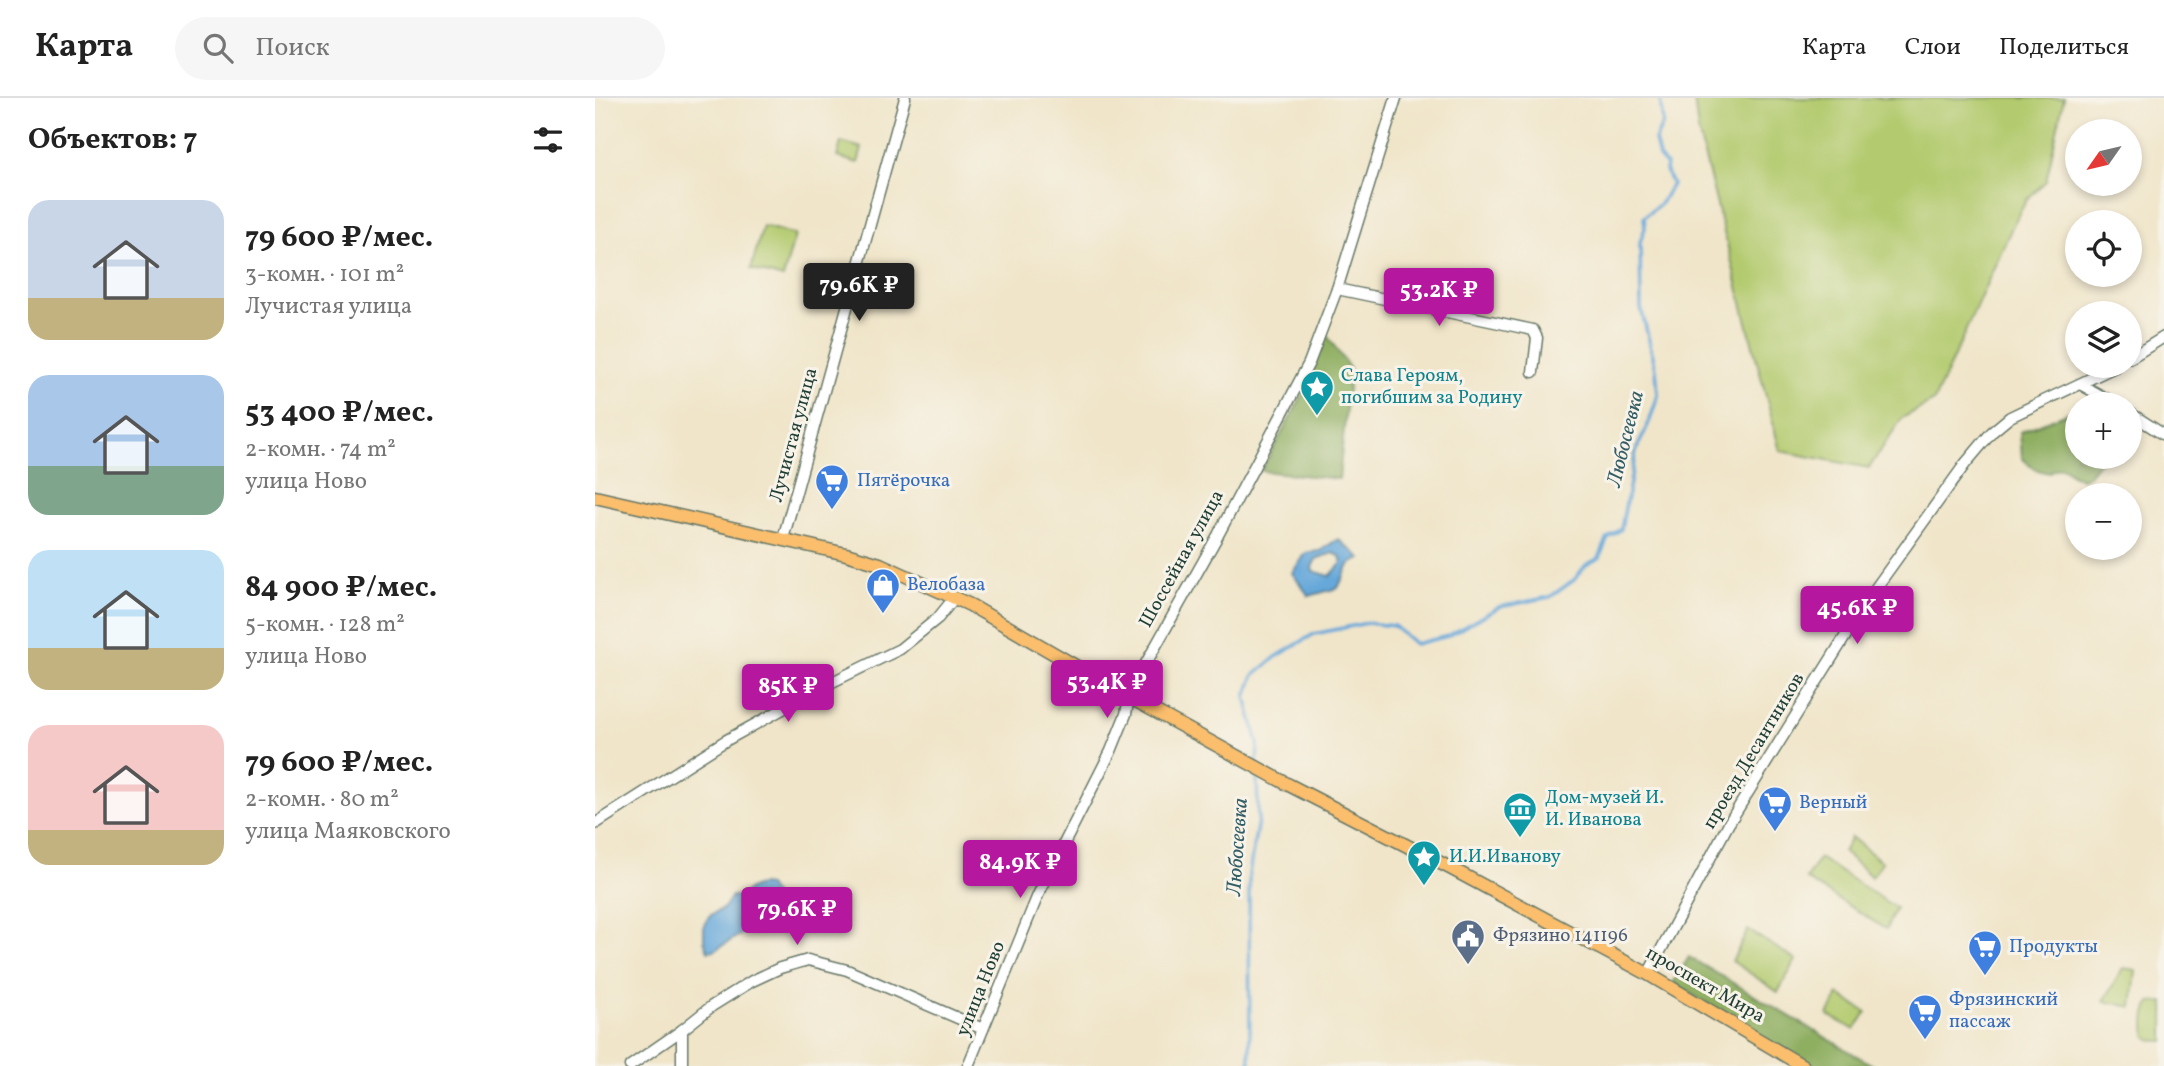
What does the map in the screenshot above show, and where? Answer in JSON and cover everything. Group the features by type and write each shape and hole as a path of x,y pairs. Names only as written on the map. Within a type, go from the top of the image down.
{"main road":[{"path":"595,497 872,561 954,597 1129,697"},
{"name":"проспект Мира","path":"1129,697 1289,785 1648,974 1803,1066"}],"street":[{"name":"Лучистая улица","path":"783,539 905,98"},
{"name":"Шоссейная улица","path":"1129,697 1309,363 1337,289 1396,98"},
{"path":"1337,289 1533,330 1537,338 1534,372"},
{"path":"2142,351 2164,337"},
{"name":"проезд Десантников","path":"1648,974 1729,823 1861,611 1942,495 1979,447 2010,417 2092,378"},
{"path":"2080,384 2094,392"},
{"path":"2142,421 2164,435"},
{"path":"595,824 725,741 826,685 900,649 938,618 954,597"},
{"name":"улица Ново","path":"968,1066 1038,895 1111,751 1126,714 1129,697"},
{"path":"630,1066 712,1006 752,981 780,968 808,961 847,970 983,1029"},
{"path":"682,1030 683,1066"}],"green space":[{"path":"1694,98 2064,98 2046,181 2027,199 2013,225 1934,401 1902,418 1869,468 1780,451 1698,131"},
{"path":"841,142 862,148 858,163 837,157"},
{"path":"763,226 795,235 783,278 751,269"},
{"path":"1326,334 1350,369 1339,479 1261,471 1302,396"},
{"path":"2065,414 2065,469 2054,469 2048,473 2034,469 2022,458 2020,432"},
{"path":"2066,469 2094,469 2082,479"},
{"path":"1851,837 1882,862 1872,877 1843,852"},
{"path":"1819,858 1896,908 1886,929 1806,879"},
{"path":"1748,930 1796,960 1778,992 1732,961"},
{"path":"1689,957 1874,1066 1810,1066 1673,983"},
{"path":"2123,968 2136,970 2132,1007 2104,1001"},
{"path":"1839,995 1866,1012 1855,1030 1828,1015"},
{"path":"2164,1002 2164,1041 2152,1040 2146,1033 2147,1010 2151,1003"}],"water":[{"path":"1338,539 1361,558 1349,565 1338,588 1309,596 1292,573 1306,553 1320,551","holes":["1333,553 1340,556 1342,563 1330,576 1313,571 1316,559"]},
{"path":"760,885 768,886 776,905 754,928 715,950 708,951 704,940 704,927 709,916 724,908 732,896"}],"waterway":[{"name":"Любосеевка","path":"1257,764 1258,743 1246,697 1254,675 1276,657 1314,634 1367,623 1394,626 1415,644 1448,636 1499,607 1550,597 1574,580 1586,565 1599,558 1608,538 1621,529 1636,451 1658,395 1656,369 1641,308 1640,242 1645,228 1644,217 1661,203 1672,184 1665,170 1666,165 1659,157 1655,140 1663,123 1660,98"},
{"name":"Любосеевка","path":"1250,1066 1249,874 1258,820 1257,771"}],"place":[{"name":"Слава Героям, погибшим за Родину","path":"1317,417"},
{"name":"Пятёрочка","path":"832,511"},
{"name":"Велобаза","path":"883,615"},
{"name":"Верный","path":"1775,833"},
{"name":"Дом-музей И. И. Иванова","path":"1520,839"},
{"name":"И.И.Иванову","path":"1424,887"},
{"name":"Фрязино 141196","path":"1468,966"},
{"name":"Продукты","path":"1985,977"},
{"name":"Фрязинский пассаж","path":"1925,1041"}]}
